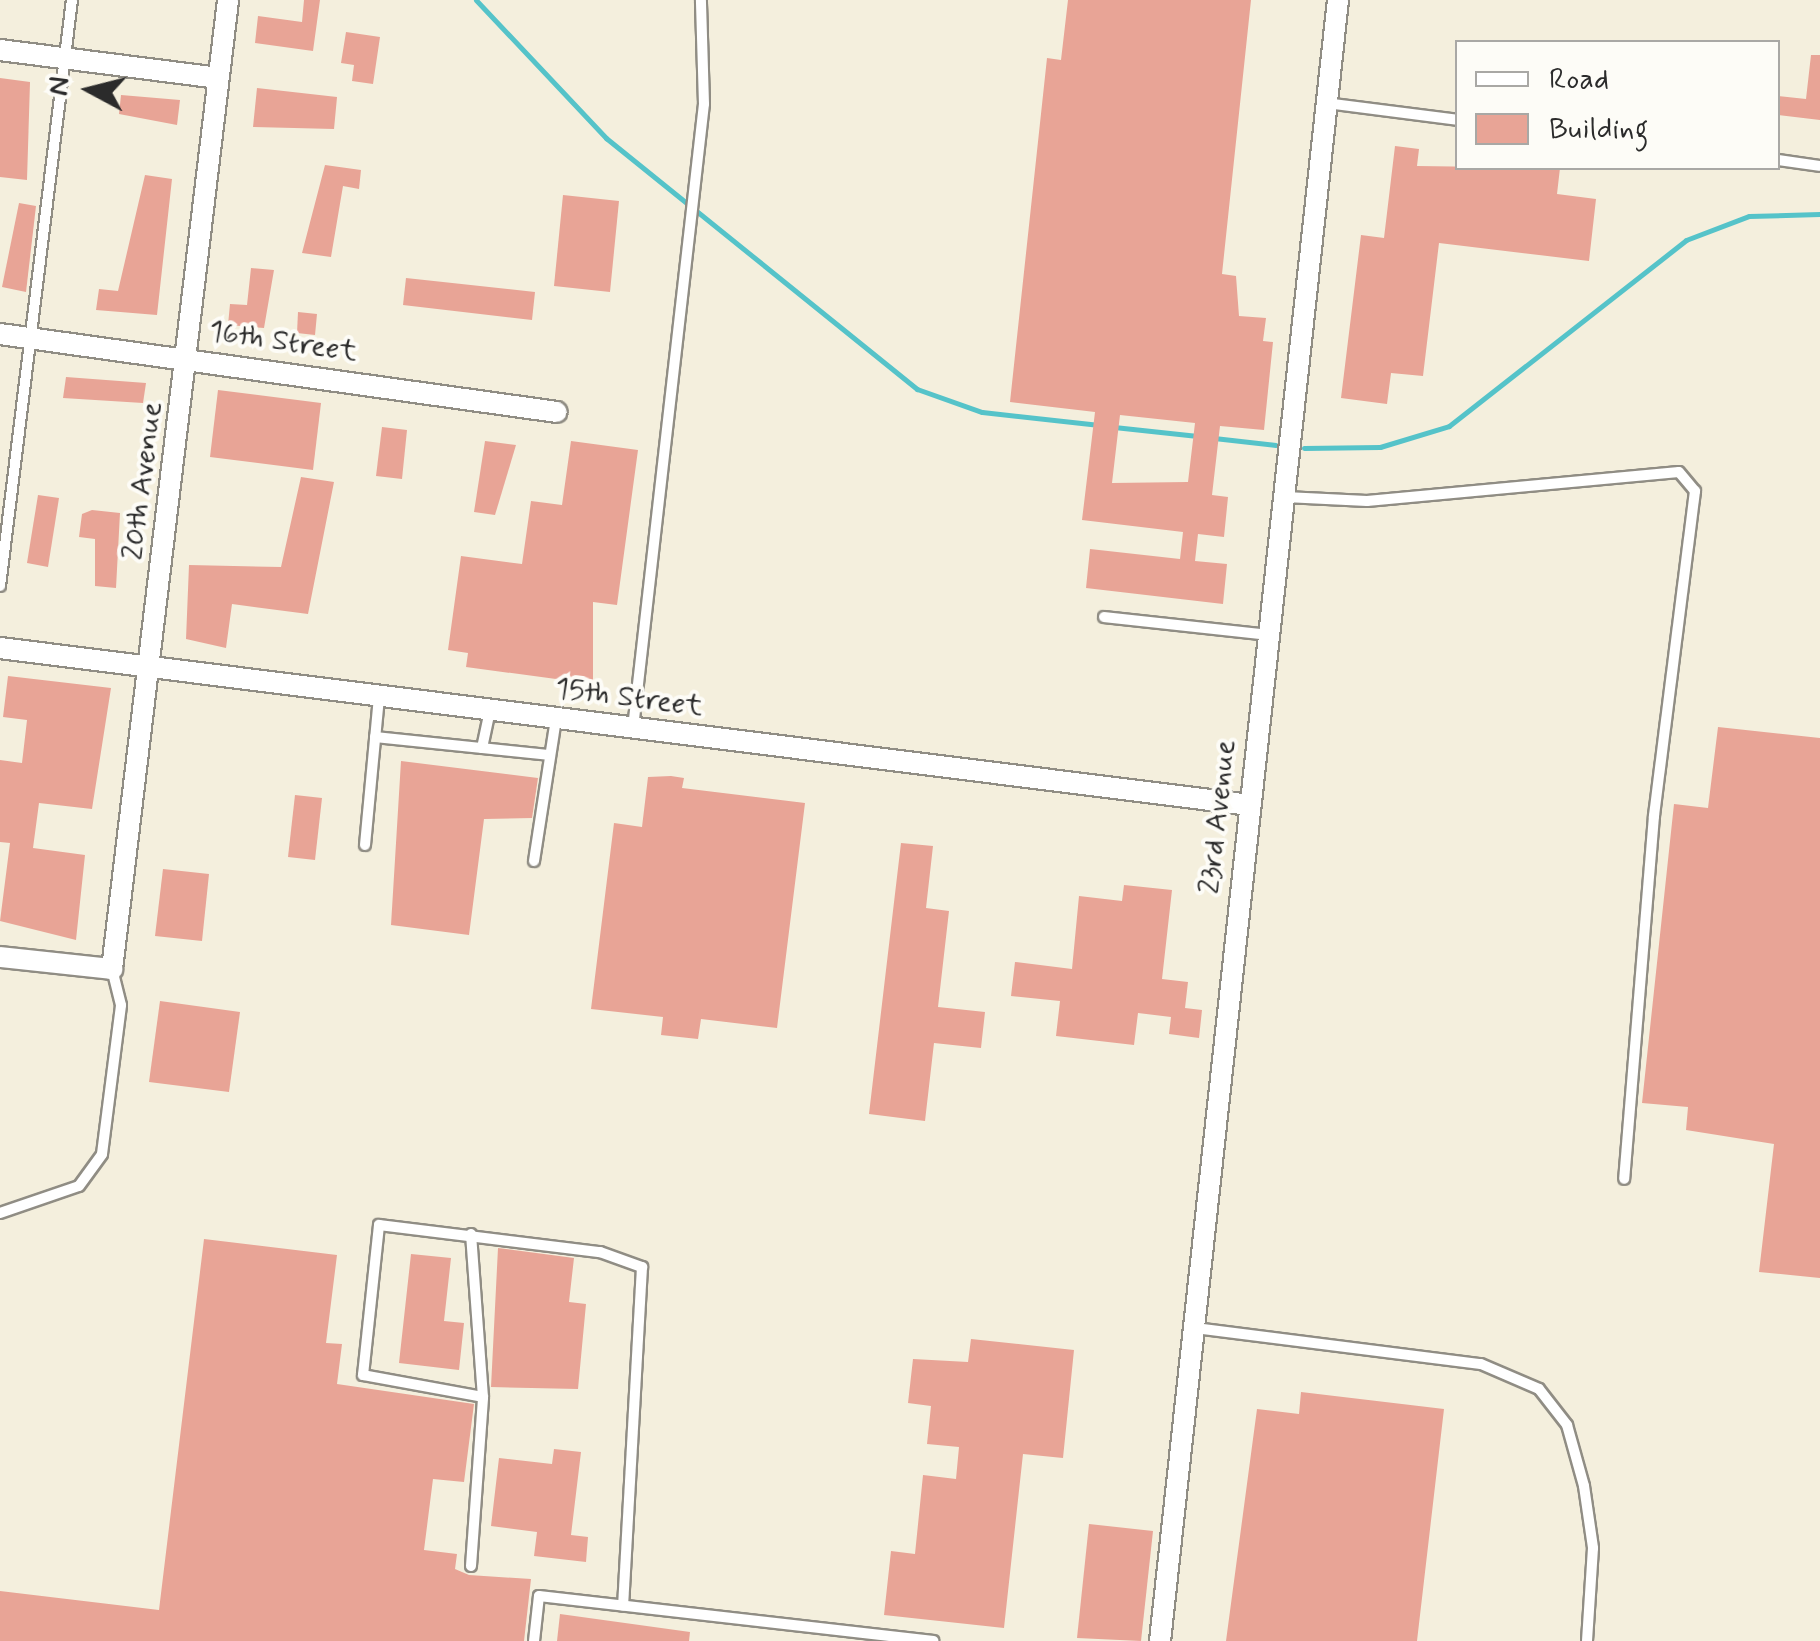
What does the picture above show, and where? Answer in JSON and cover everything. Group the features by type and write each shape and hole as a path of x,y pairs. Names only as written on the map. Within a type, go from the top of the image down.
{"street":[{"name":"20th Avenue","path":"112,969 152,668 228,0"},
{"name":"23rd Avenue","path":"1160,1641 1338,0"},
{"path":"0,50 218,78"},
{"name":"16th Street","path":"0,334 558,412"},
{"name":"15th Street","path":"0,648 1250,805"},
{"path":"0,956 112,969"}],"lane":[{"path":"0,586 72,0"},
{"path":"633,730 692,218 706,66 701,0"},
{"path":"1326,104 1455,120"},
{"path":"1780,160 1820,166"},
{"path":"1284,496 1367,501 1679,472 1695,491 1654,816 1624,1179"},
{"path":"1104,616 1269,635"},
{"path":"365,844 378,696"},
{"path":"482,748 490,711"},
{"path":"534,862 556,719"},
{"path":"375,737 548,755"},
{"path":"0,1213 80,1186 102,1154 121,1005 112,969"},
{"path":"483,1397 363,1374 380,1225 471,1234 642,1266 623,1605"},
{"path":"471,1234 483,1397 471,1566"},
{"path":"1196,1328 1481,1364 1539,1389 1568,1426 1584,1486 1592,1548 1587,1641"},
{"path":"534,1641 539,1596 933,1641"}],"building":[{"path":"304,0 320,0 313,51 255,43 258,16 302,22"},
{"path":"1068,0 1251,0 1222,274 1236,276 1239,316 1266,318 1263,341 1273,342 1264,430 1220,426 1212,495 1228,497 1224,537 1198,534 1195,561 1227,564 1223,604 1086,588 1090,549 1180,559 1183,532 1082,520 1095,412 1010,402 1047,58 1061,60","holes":["1120,415 1195,423 1188,482 1112,483"]},
{"path":"346,32 380,37 373,84 352,81 354,65 341,63"},
{"path":"1811,55 1820,55 1820,120 1780,115 1780,96 1806,99"},
{"path":"0,78 30,82 27,180 0,177"},
{"path":"257,88 337,97 334,129 253,127"},
{"path":"121,95 180,100 177,125 119,114"},
{"path":"1395,146 1419,149 1417,166 1560,170 1557,194 1596,199 1589,261 1439,243 1423,376 1391,373 1387,404 1341,398 1361,235 1384,238"},
{"path":"325,165 361,170 359,189 343,186 331,257 302,253"},
{"path":"145,175 172,179 157,315 96,310 99,289 118,291"},
{"path":"563,195 619,201 610,292 554,286"},
{"path":"19,203 36,206 26,292 2,287"},
{"path":"251,268 274,270 264,328 228,325 230,304 247,305"},
{"path":"406,278 535,292 532,320 403,305"},
{"path":"298,312 317,314 315,335 297,333"},
{"path":"66,377 146,383 143,403 63,398"},
{"path":"218,390 321,403 313,470 210,457"},
{"path":"382,427 407,430 402,479 376,476"},
{"path":"485,441 516,445 495,515 474,512"},
{"path":"571,441 638,450 617,605 593,602 593,684 466,667 468,653 448,650 461,556 522,564 531,501 562,505"},
{"path":"301,477 334,482 308,614 232,604 226,648 186,639 189,565 281,567"},
{"path":"38,495 59,498 48,567 27,563"},
{"path":"92,510 120,513 116,588 95,586 95,539 79,537 82,514"},
{"path":"8,676 111,688 92,809 39,803 33,848 85,855 76,940 0,921 10,843 0,842 0,760 22,763 27,720 3,717"},
{"path":"1718,727 1820,738 1820,1278 1759,1272 1774,1144 1686,1130 1688,1107 1642,1103 1674,804 1708,808"},
{"path":"401,761 538,778 532,818 484,819 469,935 391,925"},
{"path":"648,777 684,778 682,788 805,803 777,1028 701,1019 698,1039 661,1035 663,1017 591,1009 614,823 642,827"},
{"path":"295,795 322,798 315,860 288,857"},
{"path":"901,843 933,846 926,908 949,911 938,1007 985,1012 981,1048 934,1043 925,1121 869,1114"},
{"path":"163,869 209,874 202,941 155,936"},
{"path":"1124,885 1172,890 1162,979 1188,982 1185,1008 1202,1010 1199,1038 1169,1034 1171,1017 1138,1013 1134,1045 1056,1036 1060,1001 1011,996 1015,962 1072,969 1079,896 1122,901"},
{"path":"160,1001 240,1012 229,1092 149,1082"},
{"path":"204,1239 337,1255 326,1343 342,1344 337,1384 474,1404 464,1482 433,1479 424,1550 457,1554 455,1569 469,1575 531,1579 524,1641 0,1641 0,1591 159,1610"},
{"path":"498,1248 574,1258 569,1302 586,1304 578,1389 491,1387"},
{"path":"411,1254 451,1258 444,1321 464,1323 459,1370 399,1363"},
{"path":"971,1339 1074,1350 1063,1458 1023,1454 1004,1628 884,1615 891,1551 915,1554 923,1475 956,1479 959,1447 927,1444 931,1406 908,1403 913,1359 968,1362"},
{"path":"1301,1392 1444,1409 1417,1641 1226,1641 1257,1409 1299,1414"},
{"path":"554,1449 581,1452 571,1535 588,1537 586,1562 534,1556 537,1532 491,1526 499,1458 552,1464"},
{"path":"1089,1524 1153,1531 1141,1641 1077,1638"},
{"path":"560,1614 690,1632 689,1641 557,1641"}],"waterway":[{"path":"476,0 606,138 917,389 982,412 1099,425"},
{"path":"1304,448 1380,447 1449,426 1686,240 1749,216 1820,214"},
{"path":"1114,427 1198,436"},
{"path":"1214,438 1276,445"}]}
